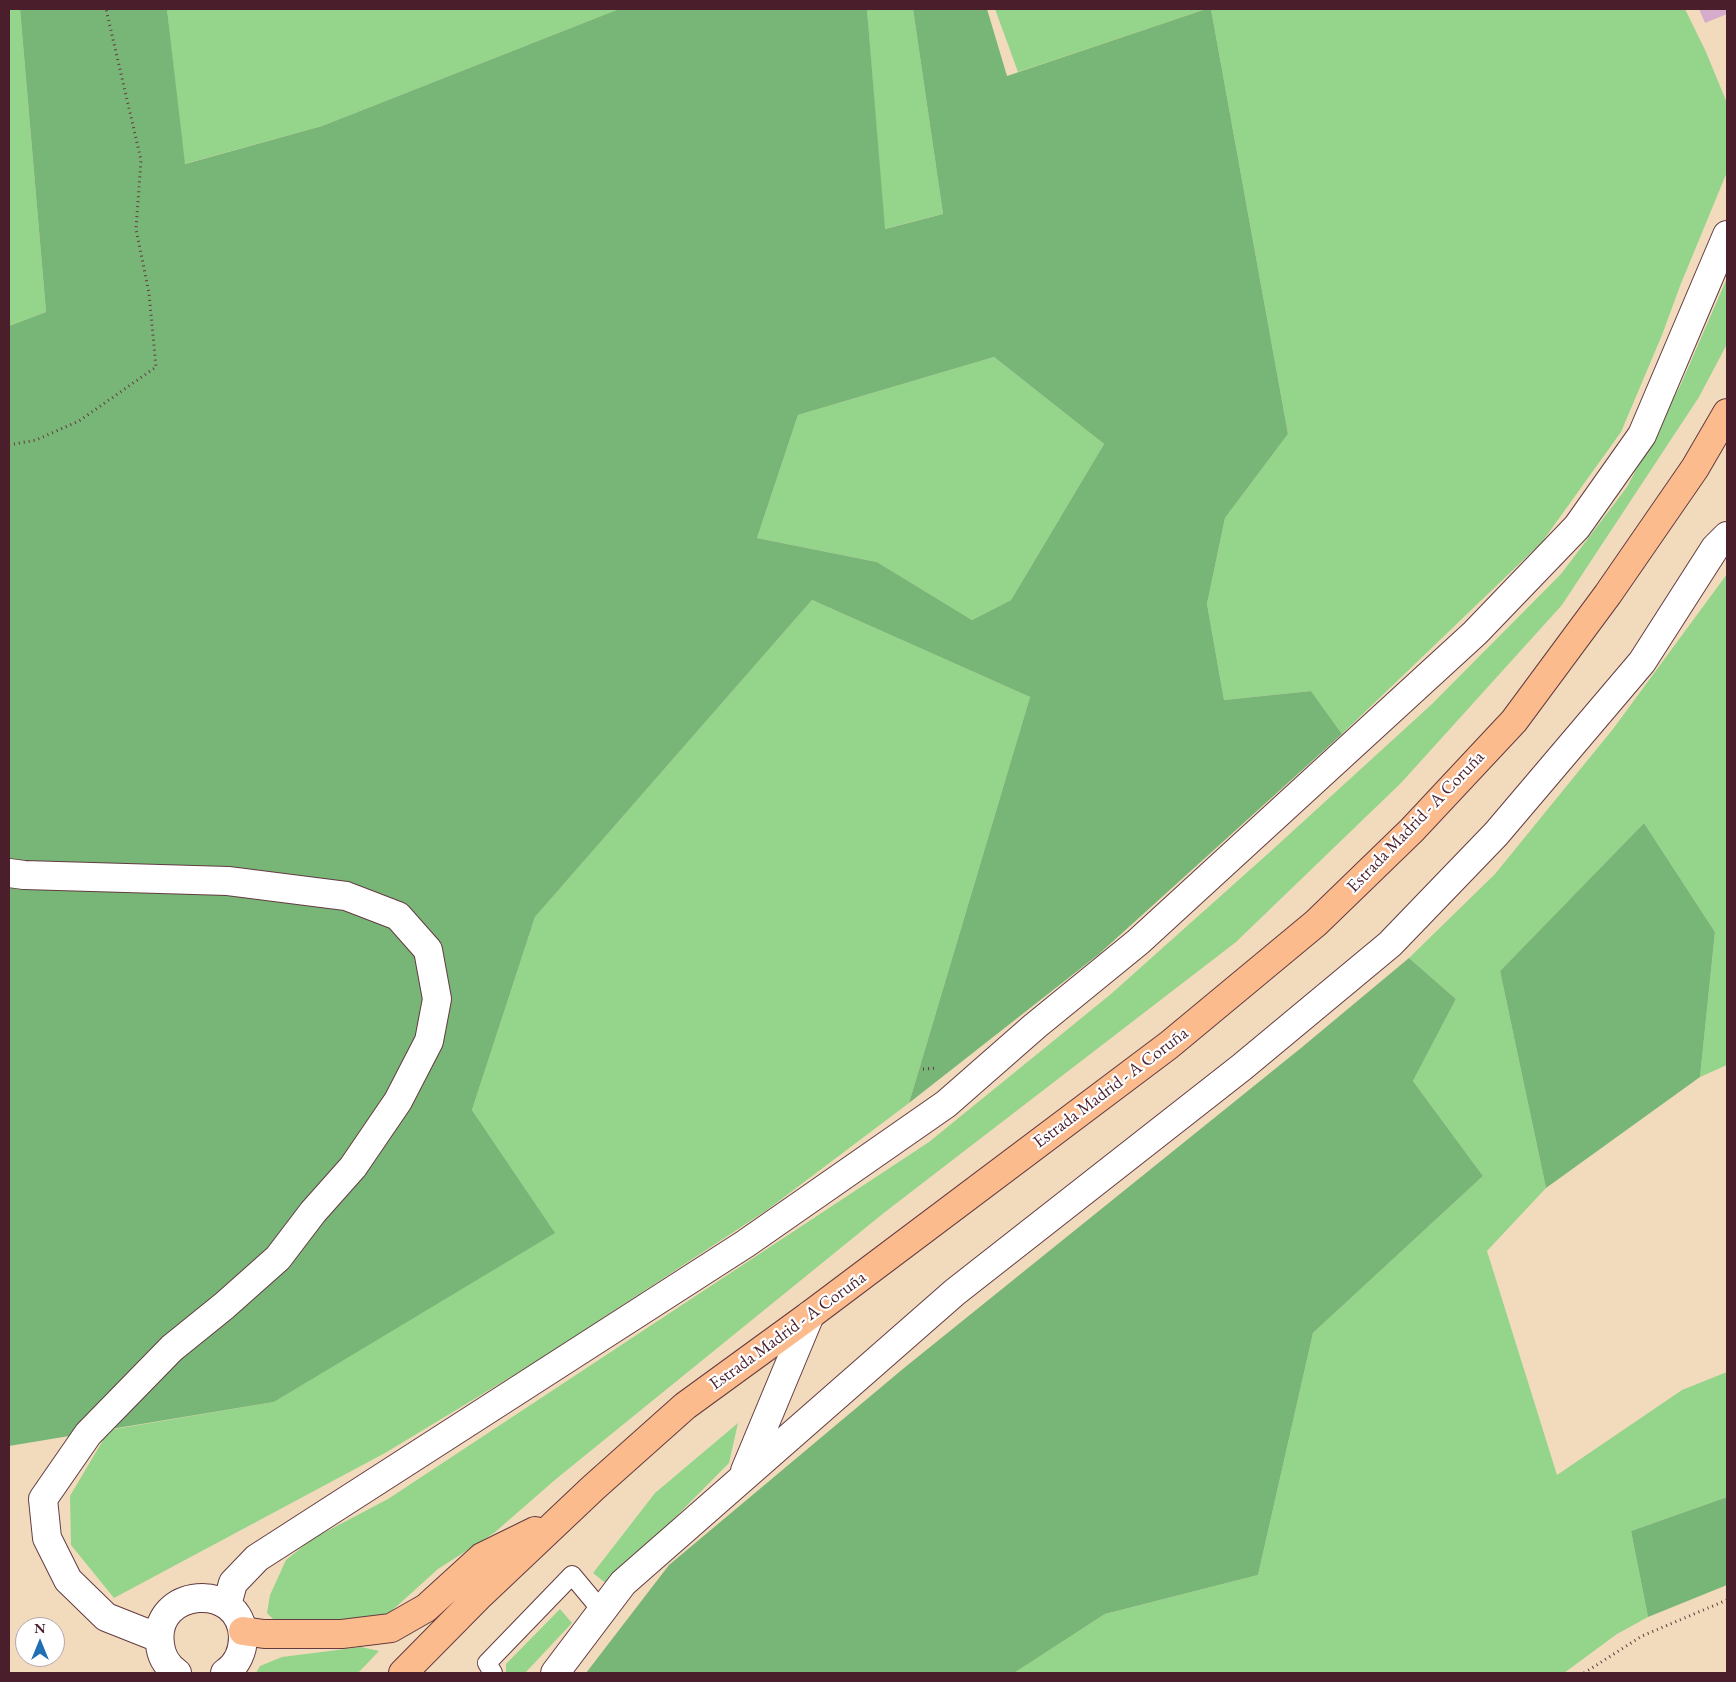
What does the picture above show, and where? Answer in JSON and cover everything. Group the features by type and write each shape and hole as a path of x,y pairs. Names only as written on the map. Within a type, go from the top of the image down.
{"highway":[{"name":"Estrada Madrid - A Coruña","path":"403,1673 481,1594 561,1518 685,1406 810,1315 1170,1045 1316,924 1412,830 1514,721 1614,586 1695,468 1727,413"},
{"path":"243,1631 264,1634 342,1634 392,1628 426,1608 482,1557 561,1518"}],"street":[{"path":"227,1605 233,1583 257,1558 745,1244 946,1104 1035,1026 1138,942 1475,633 1577,527 1642,435 1727,235"},
{"path":"555,1673 624,1583 955,1292 1242,1066 1390,944 1496,834 1642,662 1715,548 1727,536"},
{"path":"9,872 24,875 228,881 346,896 398,916 428,950 437,999 429,1041 398,1101 353,1167 313,1212 278,1258 224,1306 172,1348 88,1434 43,1500 47,1538 68,1580 106,1617 159,1638"},
{"path":"741,1480 810,1315"},
{"path":"177,1673 165,1661 160,1650 161,1625 177,1605 189,1599 202,1597 215,1599 227,1605 240,1621 243,1631 243,1645 239,1658 231,1669 225,1673"}],"lane":[{"path":"490,1668 572,1575 602,1611"}],"path":[{"path":"9,444 36,440 79,422 156,367 149,293 136,229 141,160 106,9"},
{"path":"1584,1673 1642,1636 1727,1600"}],"green space":[{"path":"9,9 20,9 46,312 9,326"},
{"path":"20,9 167,9 185,164 322,126 619,9 867,9 885,229 943,214 913,9 987,9 1007,76 1206,9 1211,9 1288,434 1225,518 1207,604 1224,700 1311,691 1342,734 1099,954 909,1103 1030,697 812,600 535,917 472,1110 555,1233 274,1402 9,1446 9,326 46,312","holes":["994,357 1104,444 1011,600 972,620 877,562 757,538 798,415"]},
{"path":"167,9 619,9 322,126 184,164"},
{"path":"867,9 913,9 943,214 884,229"},
{"path":"995,9 1206,9 1018,72"},
{"path":"1211,9 1685,9 1706,52 1727,103 1727,172 1621,432 1542,542 1342,734 1311,691 1224,700 1207,604 1225,518 1288,434"},
{"path":"1727,278 1727,344 1699,397 1562,605 1401,783 1236,942 885,1212 556,1479 494,1533 438,1569 387,1615 295,1628 278,1624 267,1613 270,1595 286,1560 312,1539 388,1499 929,1142 1111,994 1432,704 1561,574 1627,487 1681,384"},
{"path":"994,357 1104,444 1011,600 972,620 877,562 757,538 798,415"},
{"path":"1727,574 1727,1065 1700,1077 1715,932 1644,823 1500,971 1546,1188 1487,1251 1557,1475 1682,1390 1727,1372 1727,1497 1631,1531 1648,1617 1617,1634 1564,1673 1014,1673 1105,1614 1258,1575 1313,1333 1483,1176 1413,1081 1456,999 1409,958 1495,874 1613,729"},
{"path":"812,600 1030,697 909,1103 767,1210 542,1358 385,1453 114,1598 71,1545 70,1496 109,1430 274,1402 554,1232 472,1110 535,917"},
{"path":"1644,823 1715,932 1700,1077 1546,1188 1500,971"},
{"path":"1409,958 1456,999 1413,1081 1483,1176 1313,1333 1258,1575 1105,1614 1014,1673 586,1673 669,1565 904,1368 1301,1048"},
{"path":"738,1423 729,1463 608,1585 593,1573 655,1493"},
{"path":"1727,1497 1727,1585 1648,1617 1631,1531"},
{"path":"560,1609 572,1623 525,1673 506,1673 506,1664"},
{"path":"361,1647 379,1651 358,1673 256,1673 260,1666 282,1657"}],"building":[{"path":"1699,9 1727,9 1727,14 1705,23"}]}
